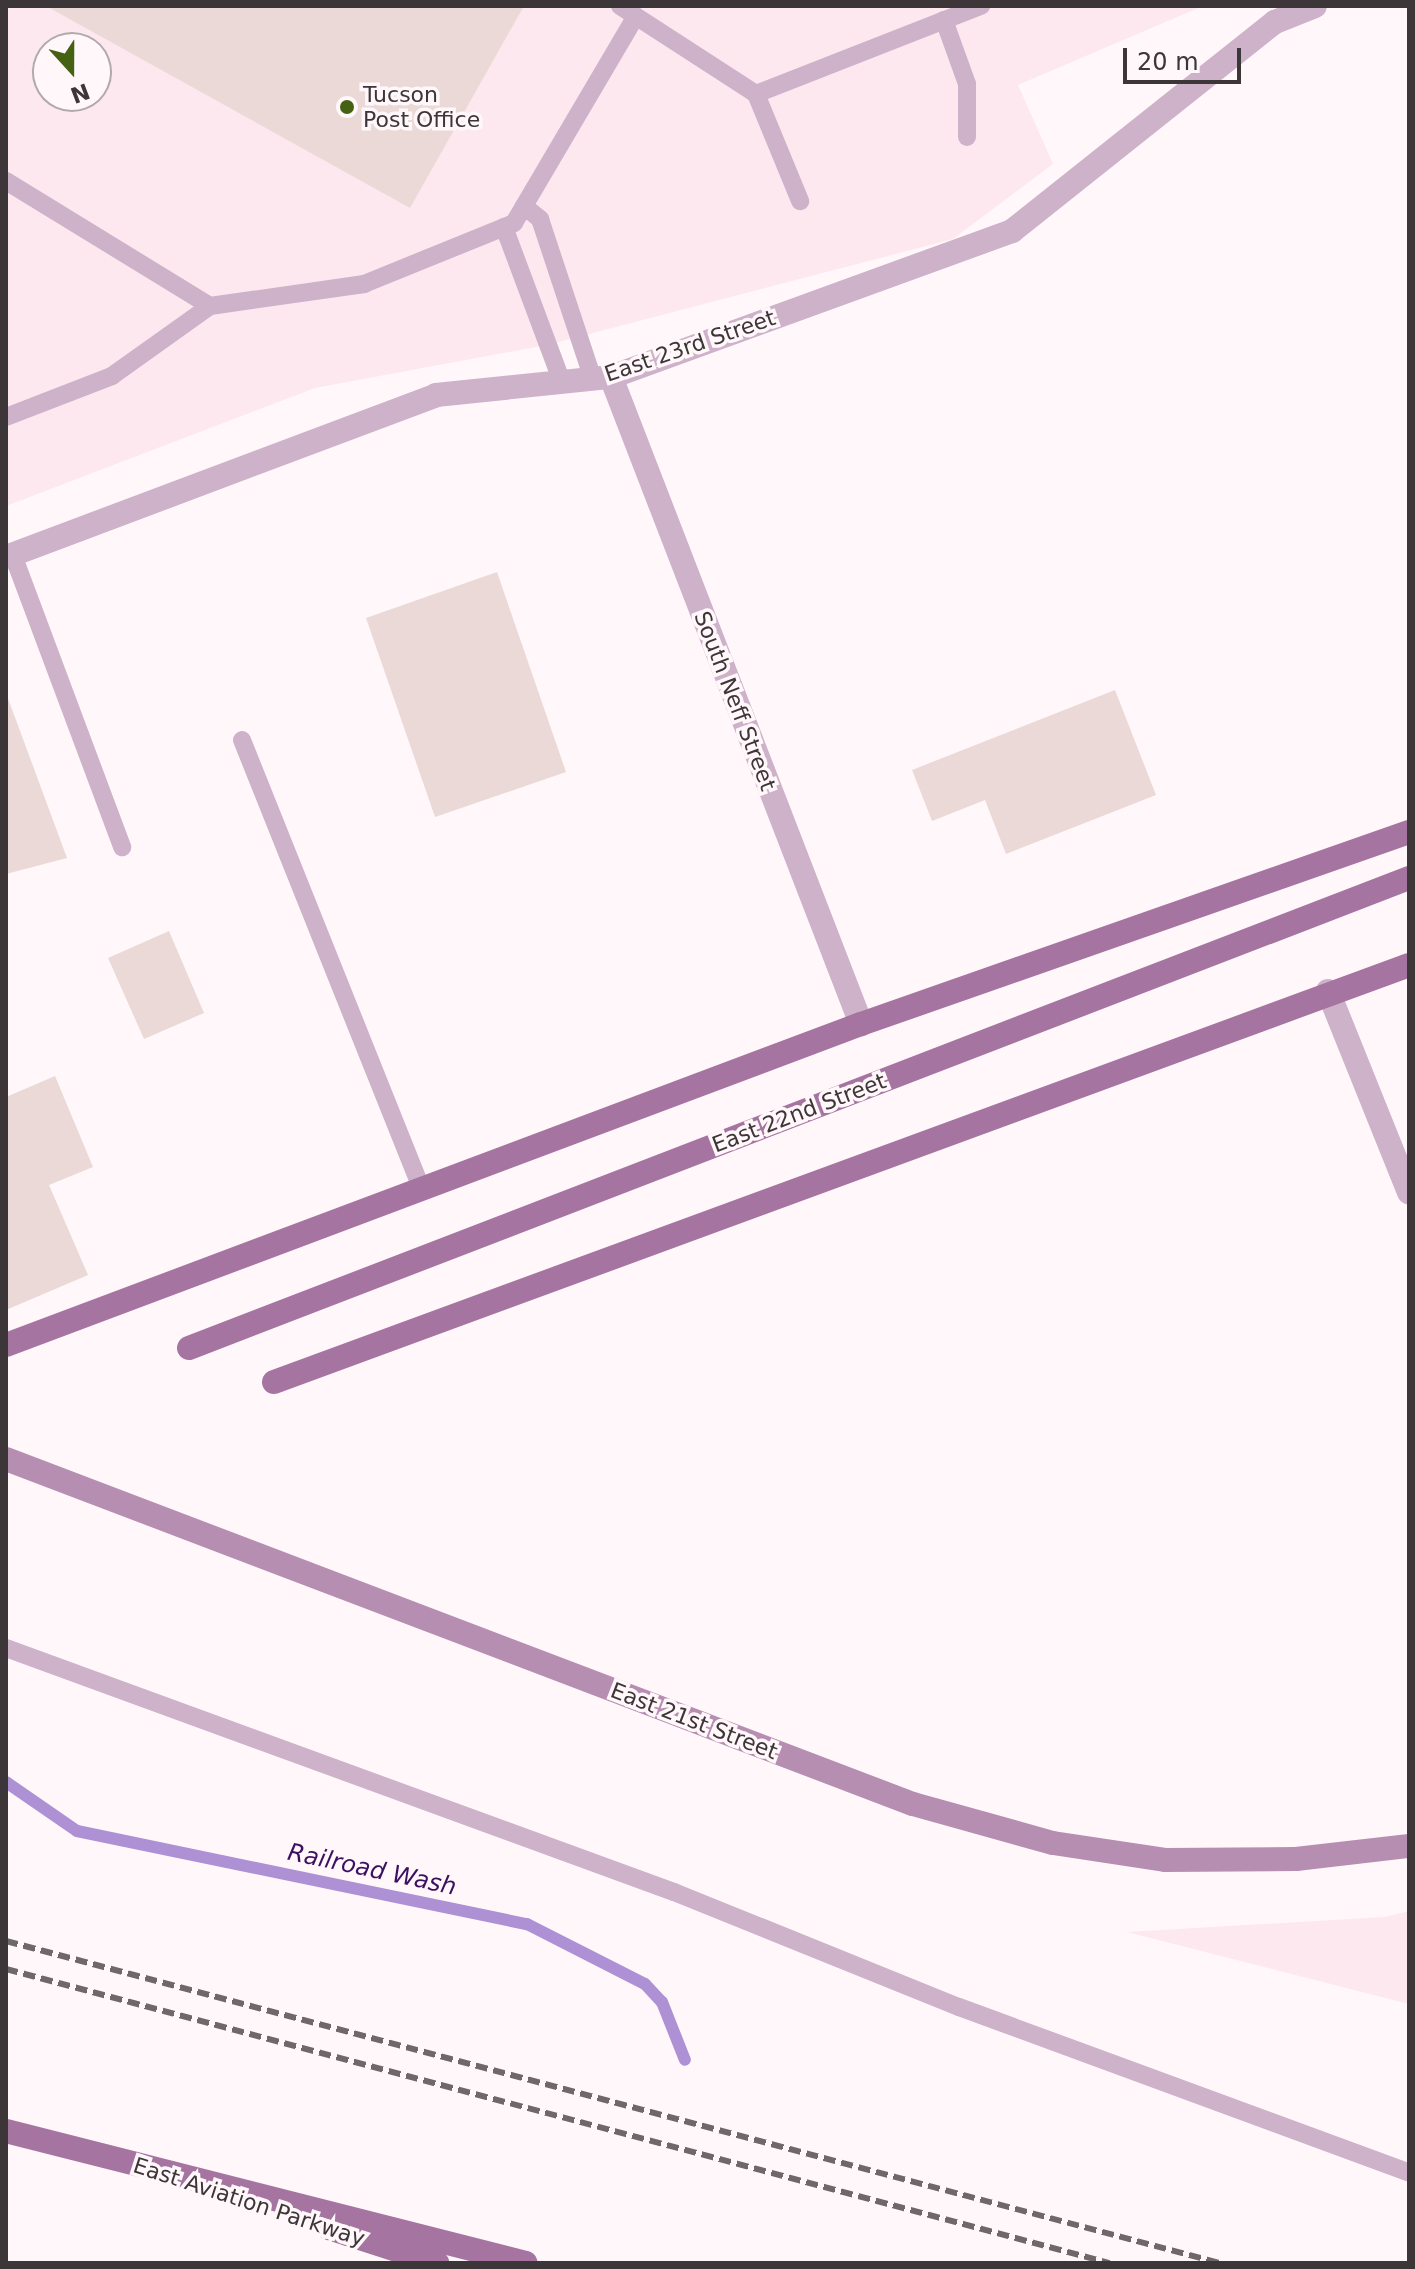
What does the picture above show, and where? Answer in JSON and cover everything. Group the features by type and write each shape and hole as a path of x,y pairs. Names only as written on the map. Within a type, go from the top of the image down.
{"main road":[{"path":"6,1345 861,1024 1409,832"},
{"name":"East 22nd Street","path":"189,1348 1409,878"},
{"path":"274,1382 1328,991 1409,965"},
{"path":"6,2131 526,2263"},
{"name":"East Aviation Parkway","path":"107,2157 437,2263"}],"street":[{"name":"East 23rd Street","path":"10,556 436,395 602,378 1012,231 1275,22 1315,6"},
{"name":"South Neff Street","path":"602,378 861,1024"},
{"path":"1328,991 1409,1192"},
{"name":"East 21st Street","path":"6,1459 913,1804 1053,1843 1165,1860 1296,1859 1409,1846"}],"lane":[{"path":"756,94 981,6"},
{"path":"6,417 112,376 210,306 364,284 514,223 628,11 756,94 800,201"},
{"path":"944,20 967,84 967,137"},
{"path":"6,181 210,306"},
{"path":"524,206 540,219 602,378"},
{"path":"504,227 562,382"},
{"path":"10,556 122,847"},
{"path":"242,740 422,1189"},
{"path":"6,1648 674,1892 959,2007 1409,2173"}],"shaded area":[{"path":"6,6 1203,6 1018,85 1053,164 953,239 547,345 315,388 6,506"},
{"path":"1409,1911 1409,2004 1127,1932 1385,1917"}],"building":[{"name":"Tucson Post Office","path":"46,6 524,6 410,208 112,43 112,32 93,32"},
{"path":"497,572 566,772 435,817 366,618"},
{"path":"1115,690 1156,795 1006,854 985,800 932,821 912,770"},
{"path":"6,693 67,858 6,874"},
{"path":"169,931 204,1013 144,1039 108,958"},
{"path":"55,1076 93,1167 49,1185 88,1275 6,1310 6,1097"}],"waterway":[{"name":"Railroad Wash","path":"6,1782 77,1831 527,1924 645,1984 662,2002 685,2060"}],"railway":[{"path":"6,1941 1220,2263"},
{"path":"6,1969 1109,2263"}],"place":[{"name":"Tucson Post Office","path":"347,107"}]}
